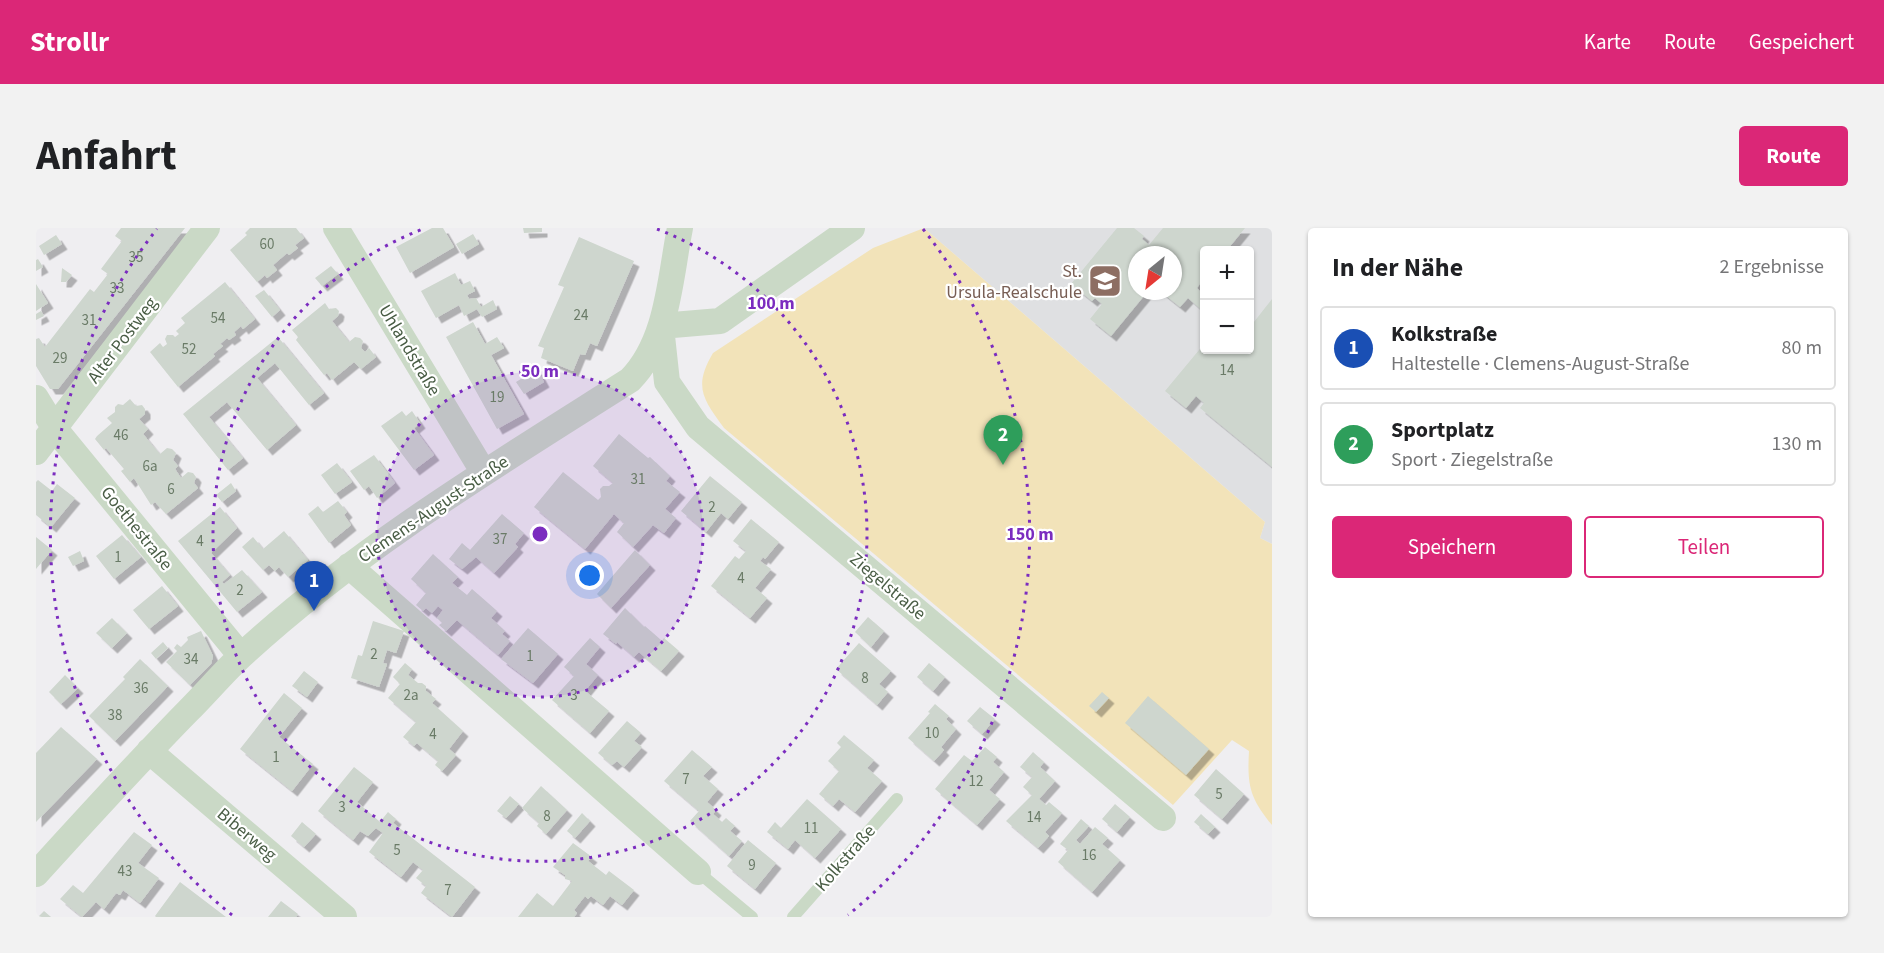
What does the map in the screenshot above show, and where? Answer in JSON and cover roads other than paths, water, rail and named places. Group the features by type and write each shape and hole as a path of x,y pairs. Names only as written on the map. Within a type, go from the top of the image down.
{"street":[{"name":"Alter Postweg","path":"36,452 207,228"},
{"name":"Uhlandstraße","path":"336,228 484,473"},
{"name":"Clemens-August-Straße","path":"36,874 149,751 241,656 349,566 484,473 630,380 642,368 661,326 680,228"},
{"path":"661,326 720,321 852,228"},
{"name":"Ziegelstraße","path":"661,326 667,382 698,427 1163,818"},
{"name":"Goethestraße","path":"36,398 55,429 241,656"},
{"path":"349,566 698,872"},
{"name":"Biberweg","path":"149,751 344,917"}],"lane":[{"name":"Kolkstraße","path":"793,917 897,799"},
{"path":"698,872 752,917"}],"place":[{"name":"St. Ursula-Realschule","path":"1105,281"},
{"name":"Sportplatz","path":"1003,465"},
{"name":"Kolkstraße","path":"314,611"}]}
